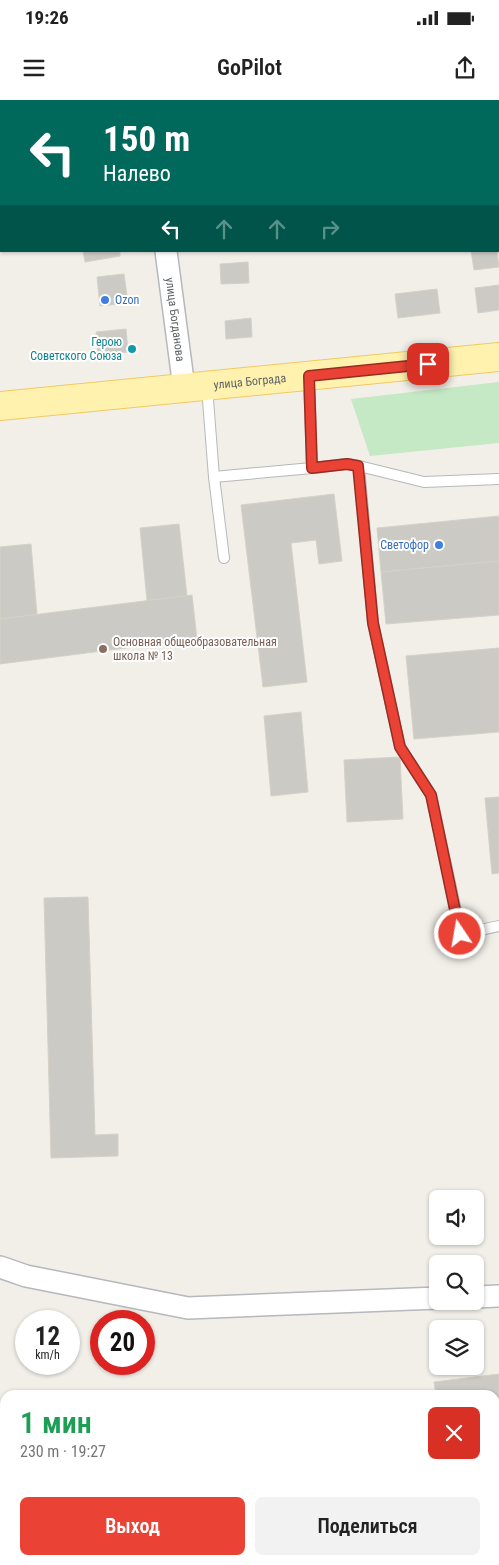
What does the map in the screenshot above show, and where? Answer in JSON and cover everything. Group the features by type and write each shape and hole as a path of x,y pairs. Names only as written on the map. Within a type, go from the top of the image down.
{"main road":[{"name":"улица Бограда","path":"0,406 499,357"}],"street":[{"name":"улица Богданова","path":"166,252 195,387"},
{"path":"0,1267 26,1276 188,1308 429,1298"},
{"path":"484,1297 499,1296"}],"lane":[{"path":"309,376 312,468"},
{"path":"195,387 214,477 224,558"},
{"path":"214,477 347,464 424,482 499,479"},
{"path":"358,466 373,623 400,747 431,795 460,934 499,926"}],"green space":[{"path":"499,382 499,443 370,456 351,399"}],"building":[{"path":"83,252 120,252 120,256 85,262"},
{"path":"471,252 497,252 499,267 474,270"},
{"path":"248,262 249,283 221,284 220,264"},
{"path":"124,274 128,303 100,306 97,277"},
{"path":"499,285 499,310 478,313 475,288"},
{"path":"437,289 440,313 398,318 395,294"},
{"path":"251,318 252,337 226,339 225,321"},
{"path":"126,329 128,352 98,355 96,332"},
{"path":"334,494 342,561 319,564 316,540 291,543 307,682 263,687 241,505"},
{"name":"Светофор","path":"499,516 499,561 381,572 377,528"},
{"path":"179,524 187,596 147,601 140,528"},
{"path":"31,544 37,615 0,619 0,547"},
{"path":"499,561 499,615 386,624 381,572"},
{"path":"192,595 197,639 0,664 0,619"},
{"path":"499,648 499,732 414,739 406,656"},
{"path":"301,712 308,792 271,796 264,716"},
{"path":"400,757 403,819 347,822 344,760"},
{"path":"499,797 499,873 492,874 485,798"},
{"path":"88,897 95,1135 118,1134 118,1156 51,1158 44,898"},
{"path":"499,1374 499,1390 435,1390 434,1382"}],"place":[{"name":"Ozon","path":"105,300"},
{"name":"Герою Советского Союза","path":"132,349"},
{"name":"Светофор","path":"439,545"},
{"name":"Основная общеобразовательная школа № 13","path":"103,649"}],"route":[{"path":"428,364 309,376 312,468 347,464 358,466 376,641 400,747 431,795 460,934"}]}
